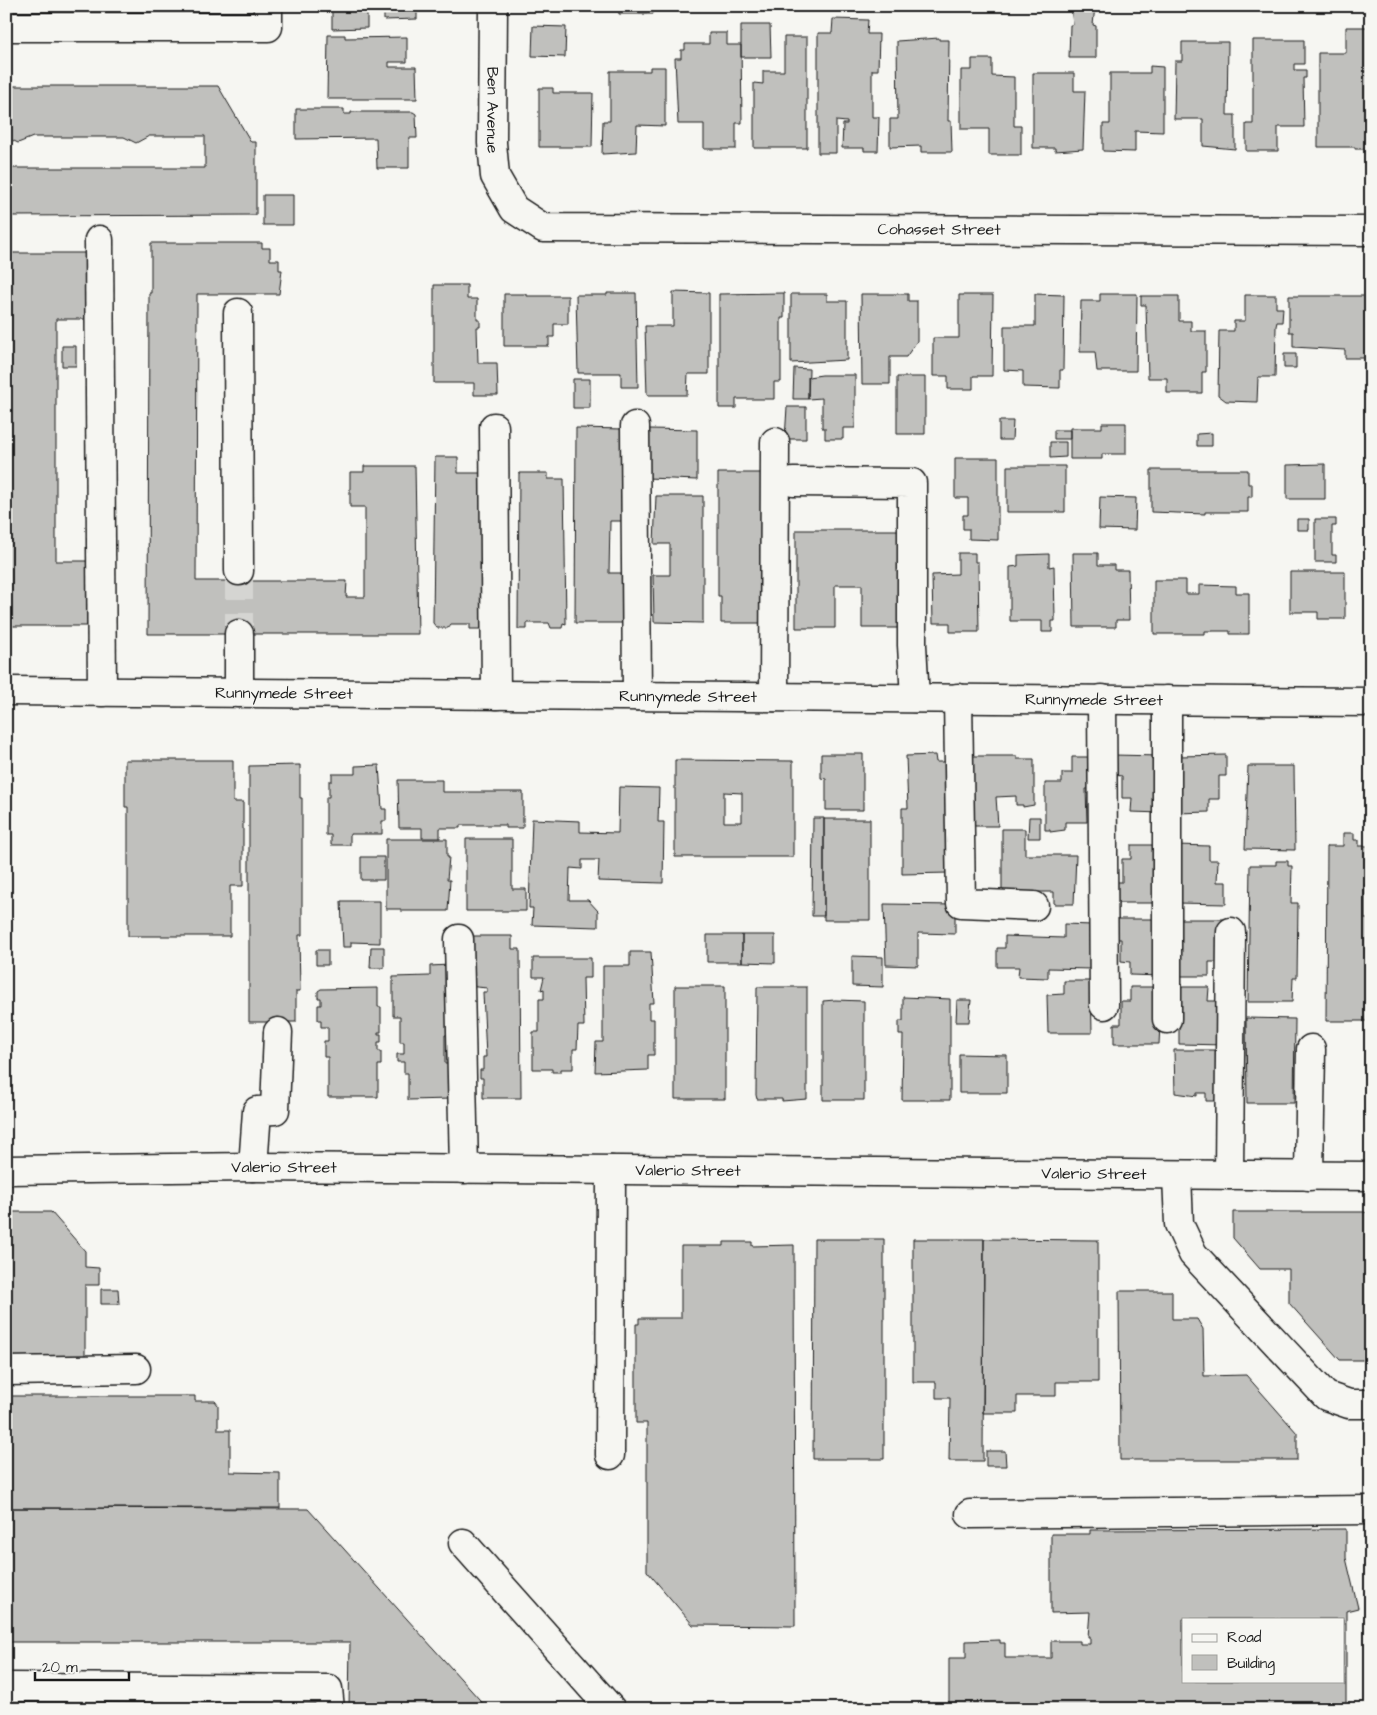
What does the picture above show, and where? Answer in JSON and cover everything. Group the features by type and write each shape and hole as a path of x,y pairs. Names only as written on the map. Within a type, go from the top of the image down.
{"street":[{"path":"6,27 268,27 268,6"},
{"name":"Ben Avenue","path":"493,6 492,143 495,176 514,209"},
{"name":"Cohasset Street","path":"514,209 543,228 1371,231"},
{"path":"99,240 102,692"},
{"path":"238,313 239,571"},
{"path":"635,426 637,696"},
{"path":"494,427 496,695"},
{"path":"774,442 774,697"},
{"path":"793,482 912,483 912,644 915,698"},
{"path":"239,634 239,693"},
{"name":"Runnymede Street","path":"6,691 1371,702"},
{"path":"958,698 961,903 1034,906"},
{"path":"1102,700 1104,1005"},
{"path":"1167,700 1167,1019"},
{"path":"1229,1175 1231,932"},
{"path":"459,940 464,1169"},
{"path":"253,1167 257,1111 275,1110 278,1032"},
{"path":"1309,1176 1311,1049"},
{"name":"Valerio Street","path":"6,1170 253,1167 1371,1176"},
{"path":"610,1455 611,1170"},
{"path":"1177,1175 1178,1224 1193,1254 1326,1396 1349,1404 1371,1404"},
{"path":"6,1371 136,1369"},
{"path":"970,1514 1371,1510"},
{"path":"463,1543 611,1709"},
{"path":"6,1687 328,1688 330,1709"}],"building":[{"path":"326,6 417,6 417,19 384,20 384,9 367,9 367,28 332,29 332,9 326,9"},
{"path":"618,6 653,6 653,14 619,14"},
{"path":"671,6 680,6 680,10 671,9"},
{"path":"1071,6 1095,6 1093,25 1096,26 1096,58 1069,58 1070,25 1073,25"},
{"path":"833,19 868,20 867,34 879,34 878,70 872,70 872,117 879,117 878,151 864,151 864,148 842,148 843,124 847,124 847,122 836,121 836,153 818,153 818,33 832,33"},
{"path":"741,25 770,25 771,57 741,57"},
{"path":"533,26 566,27 565,57 532,56"},
{"path":"1346,27 1371,27 1371,149 1318,147 1318,53 1346,53"},
{"path":"709,33 727,33 727,45 741,45 742,123 736,123 736,149 704,149 704,124 678,124 675,58 681,58 681,50 685,50 685,44 709,44"},
{"path":"328,35 345,35 345,38 407,37 407,62 389,62 389,67 416,67 417,99 327,99"},
{"path":"784,37 807,37 807,148 754,148 754,83 763,84 763,71 784,71"},
{"path":"939,38 939,40 949,40 948,121 951,121 952,152 921,152 921,146 890,147 890,119 898,119 897,41"},
{"path":"1253,40 1304,40 1304,64 1294,64 1294,70 1306,70 1306,78 1303,78 1304,127 1278,127 1278,151 1246,151 1246,124 1253,124"},
{"path":"1182,42 1228,42 1227,115 1235,115 1235,149 1203,146 1203,119 1174,119 1175,61 1182,61"},
{"path":"972,59 992,59 992,76 1014,77 1014,126 1021,126 1021,155 989,155 989,129 961,129 961,70 972,70"},
{"path":"1150,66 1163,67 1163,132 1135,131 1135,152 1103,151 1103,124 1110,124 1110,73 1150,73"},
{"path":"650,67 665,67 665,126 637,125 636,152 602,154 603,121 610,121 610,71 650,71"},
{"path":"1033,73 1074,73 1074,91 1085,91 1083,149 1055,151 1055,148 1033,148"},
{"path":"6,86 218,86 251,142 256,142 256,215 6,216 6,168 205,168 205,136 149,136 136,143 124,137 33,137 18,143 6,137"},
{"path":"539,88 553,88 553,93 593,93 592,147 539,147"},
{"path":"296,109 344,109 344,114 351,114 351,112 413,112 416,114 417,138 409,138 409,168 377,168 376,138 296,139"},
{"path":"263,195 293,195 293,225 263,225"},
{"path":"151,243 262,243 262,248 270,248 270,260 279,260 279,270 282,270 279,294 197,294 196,581 347,581 346,597 365,597 365,507 350,507 350,472 364,472 364,466 415,466 418,634 148,634 149,293 151,293"},
{"path":"6,253 89,253 89,319 56,319 56,561 89,561 89,626 7,626"},
{"path":"434,285 467,285 467,299 477,299 477,320 480,320 480,327 477,327 478,363 497,363 498,395 474,395 474,383 434,383"},
{"path":"673,292 709,293 709,374 688,374 687,395 647,395 645,326 673,326"},
{"path":"607,293 636,293 638,387 621,387 621,373 578,373 576,295 607,295"},
{"path":"784,293 784,318 781,318 781,382 774,382 774,399 736,399 736,408 719,408 719,294"},
{"path":"504,294 568,296 568,324 554,324 554,337 549,337 549,346 504,346"},
{"path":"791,294 827,294 827,301 847,301 847,360 791,363"},
{"path":"861,294 908,294 908,301 917,301 917,341 906,357 890,357 890,384 862,384"},
{"path":"1035,294 1064,295 1063,370 1060,370 1060,388 1023,387 1023,371 1004,370 1004,326 1035,326"},
{"path":"1100,294 1137,294 1136,371 1097,371 1095,352 1080,352 1081,301 1100,301"},
{"path":"959,295 993,295 992,376 973,376 973,389 948,389 948,376 933,376 933,338 959,338"},
{"path":"1245,295 1276,295 1276,308 1283,308 1282,322 1277,322 1276,326 1275,377 1258,377 1257,402 1226,401 1218,395 1219,331 1234,331 1234,321 1245,321"},
{"path":"1141,296 1179,296 1179,321 1191,321 1191,331 1206,331 1206,372 1202,372 1202,393 1167,393 1167,378 1148,378 1146,305 1141,305"},
{"path":"1289,296 1366,296 1366,330 1371,330 1371,358 1345,358 1345,350 1293,347 1293,332 1289,332"},
{"path":"62,346 76,346 76,366 62,366"},
{"path":"1284,354 1296,354 1296,368 1284,368"},
{"path":"794,368 809,369 808,399 793,399"},
{"path":"855,375 855,428 843,428 843,439 825,439 825,428 822,428 822,398 808,399 808,377"},
{"path":"897,377 925,377 925,434 897,434"},
{"path":"573,379 590,379 590,408 573,408"},
{"path":"787,407 806,407 806,439 785,439"},
{"path":"999,421 1013,421 1012,440 999,440"},
{"path":"1102,423 1126,423 1126,454 1102,454 1102,459 1070,459 1070,428 1102,428"},
{"path":"576,428 624,429 626,521 610,521 609,573 626,573 623,623 575,623"},
{"path":"649,429 697,430 697,480 647,478"},
{"path":"1054,430 1070,430 1070,439 1054,439"},
{"path":"1212,433 1212,446 1197,446 1197,434"},
{"path":"1050,442 1066,442 1066,457 1050,458"},
{"path":"435,457 458,457 458,473 481,473 481,629 470,629 470,624 451,624 448,628 437,628 433,623"},
{"path":"955,458 998,458 998,540 969,539 969,529 963,529 963,515 968,515 968,498 955,498"},
{"path":"1325,464 1325,499 1287,499 1287,465"},
{"path":"1007,466 1065,466 1065,512 1007,512"},
{"path":"1151,470 1248,470 1248,484 1252,484 1252,497 1248,497 1248,512 1205,512 1205,514 1151,512"},
{"path":"519,473 548,473 548,479 564,479 566,624 563,623 562,628 551,628 549,623 527,623 527,629 518,629"},
{"path":"718,473 768,473 768,623 721,623 721,596 718,596"},
{"path":"656,496 703,496 703,623 654,622 653,575 670,575 670,544 654,544"},
{"path":"1100,497 1136,498 1135,530 1099,529"},
{"path":"1297,519 1309,519 1309,530 1297,530"},
{"path":"1315,519 1336,519 1336,526 1332,526 1332,555 1336,555 1336,562 1315,562"},
{"path":"796,530 901,530 901,628 862,628 862,585 835,585 835,628 796,628"},
{"path":"958,553 975,553 975,562 978,562 979,632 950,632 950,623 933,623 932,575 958,574"},
{"path":"1073,553 1098,553 1098,565 1114,565 1114,570 1128,570 1129,620 1116,620 1116,627 1074,627"},
{"path":"1049,554 1049,567 1054,566 1055,621 1052,621 1052,632 1042,632 1042,621 1010,621 1010,567 1018,566 1018,555"},
{"path":"1290,572 1345,572 1345,619 1318,619 1318,612 1290,612"},
{"path":"1154,580 1186,580 1186,594 1199,594 1199,585 1236,586 1236,593 1249,593 1249,634 1230,634 1230,631 1205,631 1205,634 1154,634"},
{"path":"821,754 863,754 863,810 826,810 826,779 821,778"},
{"path":"935,755 936,762 949,762 949,873 902,874 902,808 908,808 906,756"},
{"path":"1113,755 1160,756 1162,813 1131,812 1132,798 1122,798 1122,776 1113,775"},
{"path":"1226,755 1226,776 1219,776 1219,799 1209,799 1209,812 1177,813 1179,756"},
{"path":"969,756 1017,756 1017,759 1034,759 1034,805 1023,807 1023,805 1016,805 1016,796 996,797 998,826 969,826"},
{"path":"1072,757 1090,757 1090,789 1086,789 1087,822 1065,822 1065,830 1050,832 1050,830 1045,830 1045,783 1062,783 1062,773 1072,773"},
{"path":"125,760 233,760 233,802 243,802 243,886 230,886 230,936 128,936 128,807 125,807"},
{"path":"675,760 793,761 793,857 675,857","holes":["724,792 742,793 742,822 724,822"]},
{"path":"300,765 300,798 302,798 302,935 299,935 300,991 296,991 296,1022 249,1022 249,766"},
{"path":"379,765 382,809 386,809 386,821 382,821 382,834 350,834 350,845 331,845 331,835 326,835 326,797 329,797 329,781 332,781 332,774 355,774 355,766"},
{"path":"1248,766 1294,766 1295,850 1245,849"},
{"path":"398,780 442,780 442,792 523,792 523,828 506,828 506,825 460,825 460,828 440,828 440,838 422,838 422,828 399,828"},
{"path":"619,787 659,788 658,822 664,822 663,883 598,881 599,860 582,860 582,869 570,868 569,900 588,900 598,911 598,927 532,925 533,908 529,908 532,819 580,821 580,832 618,833"},
{"path":"1029,817 1040,817 1040,838 1028,838"},
{"path":"813,818 824,818 824,916 812,916"},
{"path":"824,819 870,819 870,920 824,920"},
{"path":"1002,829 1025,829 1025,855 1076,855 1074,904 1054,904 1054,892 1002,892"},
{"path":"1343,833 1354,833 1354,840 1359,840 1359,846 1369,846 1369,884 1365,884 1365,919 1369,919 1369,946 1366,946 1369,1021 1326,1021 1327,846 1343,846"},
{"path":"386,839 447,839 447,857 449,857 447,880 450,880 448,911 401,911 401,909 386,909"},
{"path":"466,839 512,839 512,889 526,889 526,911 466,911"},
{"path":"1131,845 1162,845 1162,903 1113,903 1113,882 1122,882 1122,859 1131,859"},
{"path":"1177,845 1209,846 1209,860 1218,860 1217,882 1226,882 1226,904 1177,903"},
{"path":"361,857 384,857 384,880 361,880"},
{"path":"1276,861 1288,861 1288,866 1292,866 1291,903 1298,903 1297,978 1293,978 1292,1002 1248,1002 1250,865 1276,865"},
{"path":"341,901 380,901 380,943 351,942 351,947 343,947"},
{"path":"884,904 955,905 955,934 918,933 918,966 886,965"},
{"path":"1113,919 1160,919 1162,976 1130,975 1130,962 1121,961 1121,939 1113,939"},
{"path":"1179,919 1226,919 1226,939 1218,962 1209,962 1209,976 1177,976"},
{"path":"1064,924 1092,925 1091,969 1048,968 1048,978 1018,977 1019,967 997,967 997,948 1005,948 1005,936 1064,938"},
{"path":"707,935 742,935 742,962 707,962"},
{"path":"742,935 775,935 775,963 742,962"},
{"path":"470,936 512,936 512,949 520,949 521,1098 483,1098 483,1078 480,1078 480,1070 483,1070 483,1057 486,1057 483,992 487,992 487,988 467,986"},
{"path":"371,947 384,947 384,968 370,968"},
{"path":"316,950 328,950 328,965 316,965"},
{"path":"630,952 651,952 654,1003 649,1003 649,1019 654,1019 654,1055 648,1055 648,1070 595,1072 596,1042 603,1042 603,966 630,966"},
{"path":"852,956 883,957 883,987 852,986"},
{"path":"533,958 591,958 591,978 583,978 584,1026 578,1026 577,1049 573,1049 573,1069 561,1069 561,1072 552,1072 552,1069 533,1069 533,1032 539,1032 539,999 544,999 544,989 541,990 544,977 533,977"},
{"path":"450,965 448,1035 445,1035 445,1064 451,1064 451,1099 408,1100 408,1073 404,1073 404,1062 397,1062 397,1054 404,1054 404,1042 400,1042 400,1016 393,1016 393,977 430,976 430,966"},
{"path":"1064,981 1091,981 1092,1033 1048,1033 1047,995 1064,994"},
{"path":"675,986 725,986 725,1099 675,1099"},
{"path":"757,987 807,987 807,1099 782,1101 782,1099 757,1099"},
{"path":"1130,987 1162,987 1159,1044 1114,1044 1114,1024 1121,1024 1121,1001 1130,1001"},
{"path":"1177,987 1209,987 1208,1001 1218,1001 1225,1045 1179,1044"},
{"path":"378,988 378,1007 381,1007 381,1032 378,1032 378,1034 381,1034 381,1042 378,1042 378,1051 381,1051 381,1065 378,1065 378,1097 328,1097 328,1057 324,1057 324,1041 328,1041 328,1027 321,1027 321,1020 318,1020 318,1005 321,1005 321,998 318,998 318,991 321,989"},
{"path":"903,997 950,999 950,1100 902,1100 903,1035 899,1035 899,1021 903,1021"},
{"path":"957,1000 971,1000 969,1022 956,1022"},
{"path":"823,1001 864,1001 864,1100 823,1100"},
{"path":"1246,1018 1295,1019 1294,1103 1247,1103"},
{"path":"1174,1050 1216,1050 1216,1059 1220,1059 1222,1101 1206,1101 1206,1093 1197,1093 1197,1096 1175,1093"},
{"path":"959,1054 1007,1055 1007,1093 959,1093"},
{"path":"6,1212 51,1212 85,1251 85,1267 99,1268 99,1285 85,1285 85,1358 6,1358"},
{"path":"1233,1212 1364,1212 1371,1214 1371,1360 1340,1360 1289,1303 1289,1269 1260,1269 1233,1238"},
{"path":"814,1239 884,1239 884,1459 813,1459"},
{"path":"913,1239 984,1239 983,1461 949,1461 950,1398 936,1398 936,1382 913,1382"},
{"path":"984,1239 1098,1240 1098,1382 1056,1382 1056,1396 1017,1396 1017,1413 983,1413"},
{"path":"724,1242 752,1242 752,1246 794,1245 795,1626 693,1625 647,1571 647,1423 636,1423 636,1324 639,1324 639,1318 681,1318 681,1246 724,1246"},
{"path":"101,1289 118,1289 119,1304 101,1304"},
{"path":"1119,1291 1172,1291 1172,1319 1197,1319 1203,1329 1204,1376 1246,1375 1297,1433 1297,1460 1120,1460"},
{"path":"6,1396 195,1396 195,1401 215,1401 218,1405 218,1430 230,1430 230,1472 280,1473 280,1508 6,1508"},
{"path":"986,1451 1005,1451 1006,1466 986,1466"},
{"path":"6,1508 308,1509 488,1709 349,1709 350,1642 6,1642"},
{"path":"1346,1529 1346,1558 1358,1608 1346,1611 1346,1709 949,1709 949,1658 966,1658 966,1641 1000,1640 1000,1643 1005,1643 1005,1658 1051,1658 1051,1641 1080,1641 1080,1644 1090,1644 1090,1637 1088,1637 1090,1612 1051,1613 1051,1534 1090,1534 1090,1530"}],"tunnel":[{"path":"239,571 239,634"}]}
